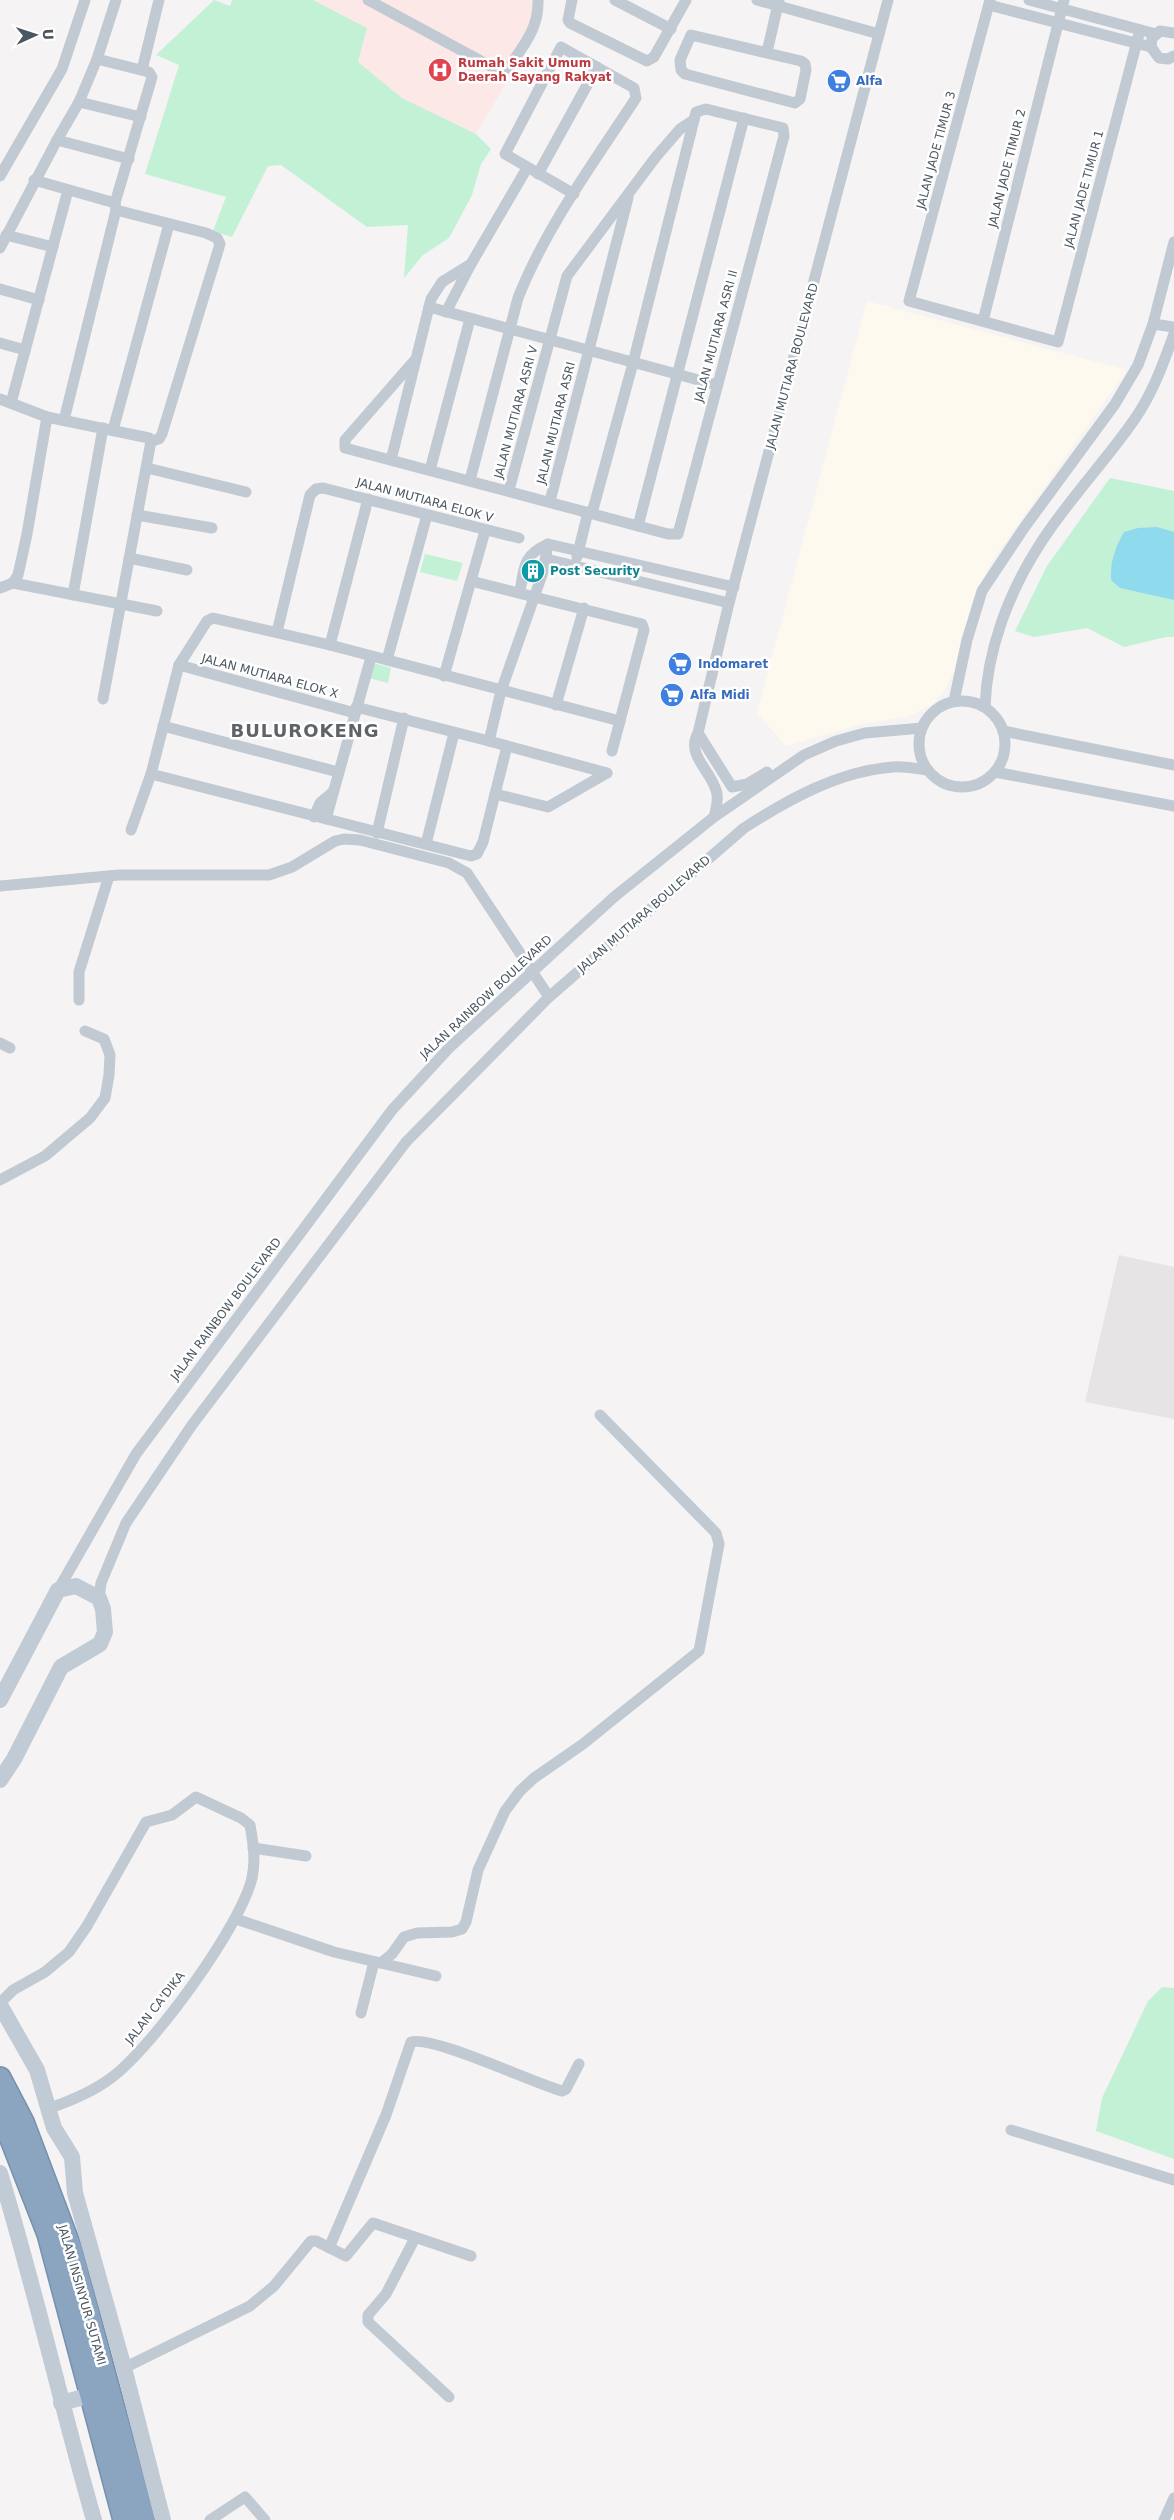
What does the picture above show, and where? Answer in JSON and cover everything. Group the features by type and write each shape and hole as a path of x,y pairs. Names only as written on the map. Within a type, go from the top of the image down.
{"highway":[{"name":"JALAN INSINYUR SUTAMI","path":"0,2078 23,2122 71,2249 144,2520"},
{"name":"JALAN INSINYUR SUTAMI","path":"0,2111 48,2234 124,2520"}],"street":[{"path":"0,176 62,69 85,0"},
{"path":"0,248 34,180 79,102 98,59 116,0"},
{"path":"142,70 160,0"},
{"path":"368,0 494,68 503,70 509,67 531,34 539,15 538,0"},
{"path":"572,0 568,20 570,23 647,61 654,57 686,0"},
{"path":"615,0 671,29"},
{"path":"757,0 779,3 879,34"},
{"name":"JALAN MUTIARA BOULEVARD","path":"714,817 717,806 717,793 695,752 694,740 698,733 729,603 888,0"},
{"path":"1029,0 1063,4 1156,34 1165,30 1174,33"},
{"path":"990,2 1151,47 1159,58 1168,59 1174,56"},
{"name":"JALAN JADE TIMUR 3","path":"983,321 909,301 990,2"},
{"path":"767,52 779,3"},
{"name":"JALAN JADE TIMUR 2","path":"983,321 1063,4"},
{"name":"JALAN JADE TIMUR 1","path":"983,321 1058,342 1140,30"},
{"path":"691,34 767,52 801,61 806,67 800,100 795,103 685,74 679,67 691,34"},
{"path":"1151,47 1156,34"},
{"path":"470,480 525,280 574,194 636,98 634,88 562,47 558,49 504,154 574,194"},
{"path":"64,420 115,206 152,79 149,72 98,59"},
{"path":"538,174 597,67"},
{"path":"79,102 141,117"},
{"name":"JALAN MUTIARA ASRI V","path":"509,490 567,276 629,192 680,129 694,120 696,112 701,109 744,118"},
{"path":"414,361 344,443 347,449 509,490 638,526 744,118"},
{"name":"JALAN MUTIARA ASRI II","path":"638,526 668,534 676,534 680,530 784,136 782,127 744,118"},
{"path":"574,566 633,363 694,120"},
{"path":"57,140 129,159"},
{"path":"446,312 471,264 527,168"},
{"path":"0,399 47,417 108,429 151,441 159,439 220,244 217,238 206,233 169,224 34,180"},
{"path":"12,403 68,190"},
{"name":"JALAN MUTIARA ASRI","path":"550,501 629,192"},
{"path":"73,595 108,429 169,224"},
{"path":"6,235 53,247"},
{"path":"954,701 967,640 982,591 1024,528 1115,404 1138,365 1153,324 1174,242"},
{"path":"391,460 414,361 435,291 442,282 471,264"},
{"path":"0,289 39,300"},
{"path":"429,307 470,320 717,385"},
{"path":"430,470 470,320"},
{"path":"1153,324 1174,327"},
{"path":"985,707 985,686 1007,603 1040,543 1135,419 1159,377 1174,334"},
{"path":"0,343 25,350"},
{"path":"13,583 18,575 27,534 47,417"},
{"path":"103,698 137,515 148,468 151,441"},
{"path":"148,468 246,492"},
{"name":"JALAN MUTIARA ELOK V","path":"277,632 310,495 316,489 323,488 485,531 519,538"},
{"path":"330,645 368,499"},
{"path":"137,515 212,528"},
{"path":"387,660 427,515"},
{"path":"444,676 485,531"},
{"path":"520,592 527,558 533,552 548,544 734,587"},
{"path":"489,741 501,690 534,597 546,559 548,544"},
{"path":"129,558 187,570"},
{"path":"546,559 729,603"},
{"path":"630,579 632,564"},
{"path":"671,589 674,573"},
{"path":"471,581 640,622 644,630 612,751"},
{"path":"0,588 13,583 157,611"},
{"path":"556,705 584,608"},
{"path":"131,830 151,774 179,665 209,620 217,618 330,645 620,721"},
{"path":"326,819 371,657"},
{"name":"JALAN MUTIARA ELOK X","path":"179,665 355,710 404,718 607,773 548,807 495,794"},
{"path":"965,700 985,707 994,714 1003,731 1004,752 995,772 982,782 967,787 945,784 928,770 919,750 922,728 934,710 954,701 965,700"},
{"path":"377,833 404,718"},
{"path":"163,726 338,772"},
{"name":"JALAN RAINBOW BOULEVARD","path":"58,1590 136,1454 392,1110 449,1048 614,897 714,817 804,755 836,741 865,733 922,728"},
{"path":"1003,731 1174,764"},
{"path":"426,844 454,733"},
{"path":"698,733 732,786 747,784 790,757 804,755"},
{"path":"151,774 471,856 477,854 483,842 507,746"},
{"name":"JALAN MUTIARA BOULEVARD","path":"98,1598 101,1584 126,1523 192,1425 406,1142 549,997 744,828 757,820 829,781 847,774 895,766 928,770"},
{"path":"995,772 1174,806"},
{"path":"314,817 320,803 333,792"},
{"path":"0,886 109,876 269,875 292,866 335,841 360,840 449,863 467,874 531,973 549,997"},
{"path":"79,1000 79,972 109,876"},
{"path":"0,1180 45,1156 90,1118 105,1098 109,1075 109,1049 104,1039 85,1031"},
{"path":"360,2013 377,1963 392,1954 404,1937 417,1934 452,1932 462,1929 466,1922 478,1870 505,1811 520,1792 534,1778 583,1744 700,1651 719,1544 716,1533 600,1415"},
{"path":"0,1700 58,1590 76,1586 98,1598 103,1609 105,1632 100,1644 61,1667 14,1759 0,1780"},
{"name":"JALAN CA'DIKA","path":"0,2004 13,1990 48,1970 70,1952 87,1926 146,1822 172,1815 190,1799 199,1798 247,1821 250,1825 253,1848 252,1879 236,1919 181,1999 130,2062 110,2079 50,2108"},
{"path":"253,1848 306,1856"},
{"path":"236,1919 334,1952 436,1976"},
{"path":"0,2004 37,2070 50,2108 54,2128 72,2157 75,2193 124,2368 122,2387 163,2520"},
{"path":"328,2248 386,2115 411,2042 418,2040 445,2048 562,2092 566,2089 579,2064"},
{"path":"1011,2130 1174,2180"},
{"path":"0,2173 29,2270 61,2403 94,2520"},
{"path":"124,2368 250,2306 274,2286 311,2241 316,2241 343,2256 347,2256 372,2223 471,2256"},
{"path":"415,2238 386,2294 368,2315 368,2322 449,2397"},
{"path":"61,2403 80,2398"},
{"path":"210,2520 245,2497 265,2520"},
{"path":"1164,2520 1174,2498"}],"shaded area":[{"name":"Rumah Sakit Umum Daerah Sayang Rakyat","path":"313,0 544,0 509,78 476,134 402,98 358,62 367,28"},
{"path":"867,301 1127,370 990,564 963,633 954,672 945,690 933,704 908,717 865,723 786,746 757,713"},
{"path":"1119,1255 1174,1267 1174,1419 1085,1402"}],"green space":[{"path":"214,0 230,6 232,0 313,0 367,28 358,62 402,98 476,134 491,149 481,164 472,195 449,238 423,255 404,278 408,225 367,227 281,165 268,166 232,237 213,231 226,197 145,174 179,65 156,55"},
{"path":"1110,478 1174,491 1174,637 1166,637 1124,647 1087,628 1034,637 1015,631 1047,566"},
{"path":"425,554 463,563 457,581 420,572"},
{"path":"373,663 391,668 388,683 369,678"},
{"path":"1162,1987 1174,1988 1174,2159 1096,2131 1102,2098 1148,2001"}],"water":[{"path":"1157,527 1174,532 1174,600 1120,588 1111,580 1111,567 1114,555 1124,532 1138,528"}],"place":[{"name":"Rumah Sakit Umum Daerah Sayang Rakyat","path":"440,70"},
{"name":"Alfa","path":"839,81"},
{"name":"Post Security","path":"533,571"},
{"name":"Indomaret","path":"680,664"},
{"name":"Alfa Midi","path":"672,695"}],"district":[{"name":"BULUROKENG","path":"305,731"}]}
